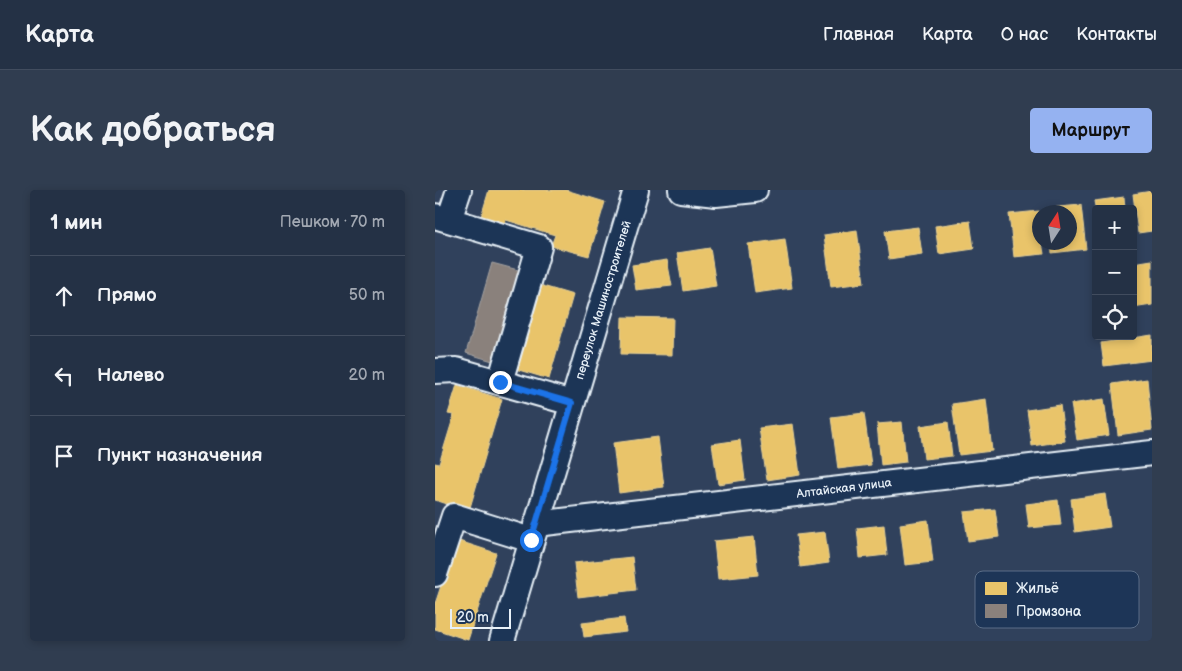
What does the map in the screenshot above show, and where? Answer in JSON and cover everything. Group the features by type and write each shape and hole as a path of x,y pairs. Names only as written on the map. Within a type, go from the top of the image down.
{"street":[{"path":"459,190 442,218 539,247 500,382"},
{"name":"переулок Машиностроителей","path":"502,641 635,190"},
{"path":"681,190 716,194 755,190"},
{"path":"435,371 455,370 572,403"},
{"name":"Алтайская улица","path":"534,532 1152,453"},
{"path":"435,574 454,516 534,532"}],"building: Жильё":[{"path":"489,190 566,190 605,202 589,256 551,246 555,235 506,220 504,227 480,220"},
{"path":"1152,191 1152,231 1138,233 1137,205 1134,205 1133,194"},
{"path":"1124,197 1125,205 1095,205 1094,201"},
{"path":"1077,205 1081,205 1086,249 1052,253 1052,250 1077,250"},
{"path":"1032,212 1032,250 1043,250 1044,254 1014,257 1009,214"},
{"path":"970,221 974,249 939,254 935,226"},
{"path":"918,227 922,254 889,259 885,231"},
{"path":"857,230 864,283 831,287 824,235"},
{"path":"785,239 792,288 755,293 748,244"},
{"path":"710,248 716,286 683,291 677,253"},
{"path":"667,260 672,286 636,290 632,265"},
{"path":"1152,260 1152,305 1137,307 1137,262"},
{"path":"536,284 573,295 549,379 512,368"},
{"path":"622,317 673,318 672,355 621,354"},
{"path":"1152,335 1152,360 1104,366 1101,343 1137,340 1137,337"},
{"path":"1147,379 1152,430 1118,435 1112,384"},
{"path":"457,385 502,399 469,511 435,500 435,463 439,464 454,415 448,414"},
{"path":"986,399 992,451 959,455 952,404"},
{"path":"1104,399 1109,435 1077,440 1071,404"},
{"path":"1060,405 1065,441 1032,446 1027,410"},
{"path":"864,413 871,465 838,469 831,417"},
{"path":"902,422 906,462 881,465 877,424"},
{"path":"948,422 952,456 924,459 920,426"},
{"path":"793,424 800,475 767,480 759,428"},
{"path":"658,437 664,487 619,493 613,443"},
{"path":"740,440 745,480 718,484 712,444"},
{"path":"1105,494 1110,527 1075,532 1071,499"},
{"path":"1058,500 1061,525 1029,528 1026,504"},
{"path":"995,509 999,537 968,541 964,512"},
{"path":"928,520 933,562 905,565 900,524"},
{"path":"884,525 887,555 860,558 857,528"},
{"path":"825,532 829,563 800,567 796,535"},
{"path":"754,537 758,575 718,579 714,541"},
{"path":"456,540 496,553 468,640 435,629 435,604"},
{"path":"632,557 636,590 578,597 574,563"},
{"path":"624,618 626,632 584,637 582,623"}],"building: Промзона":[{"path":"492,263 522,271 496,362 466,353"}],"route":[{"path":"500,382 572,403 531,540"}]}
